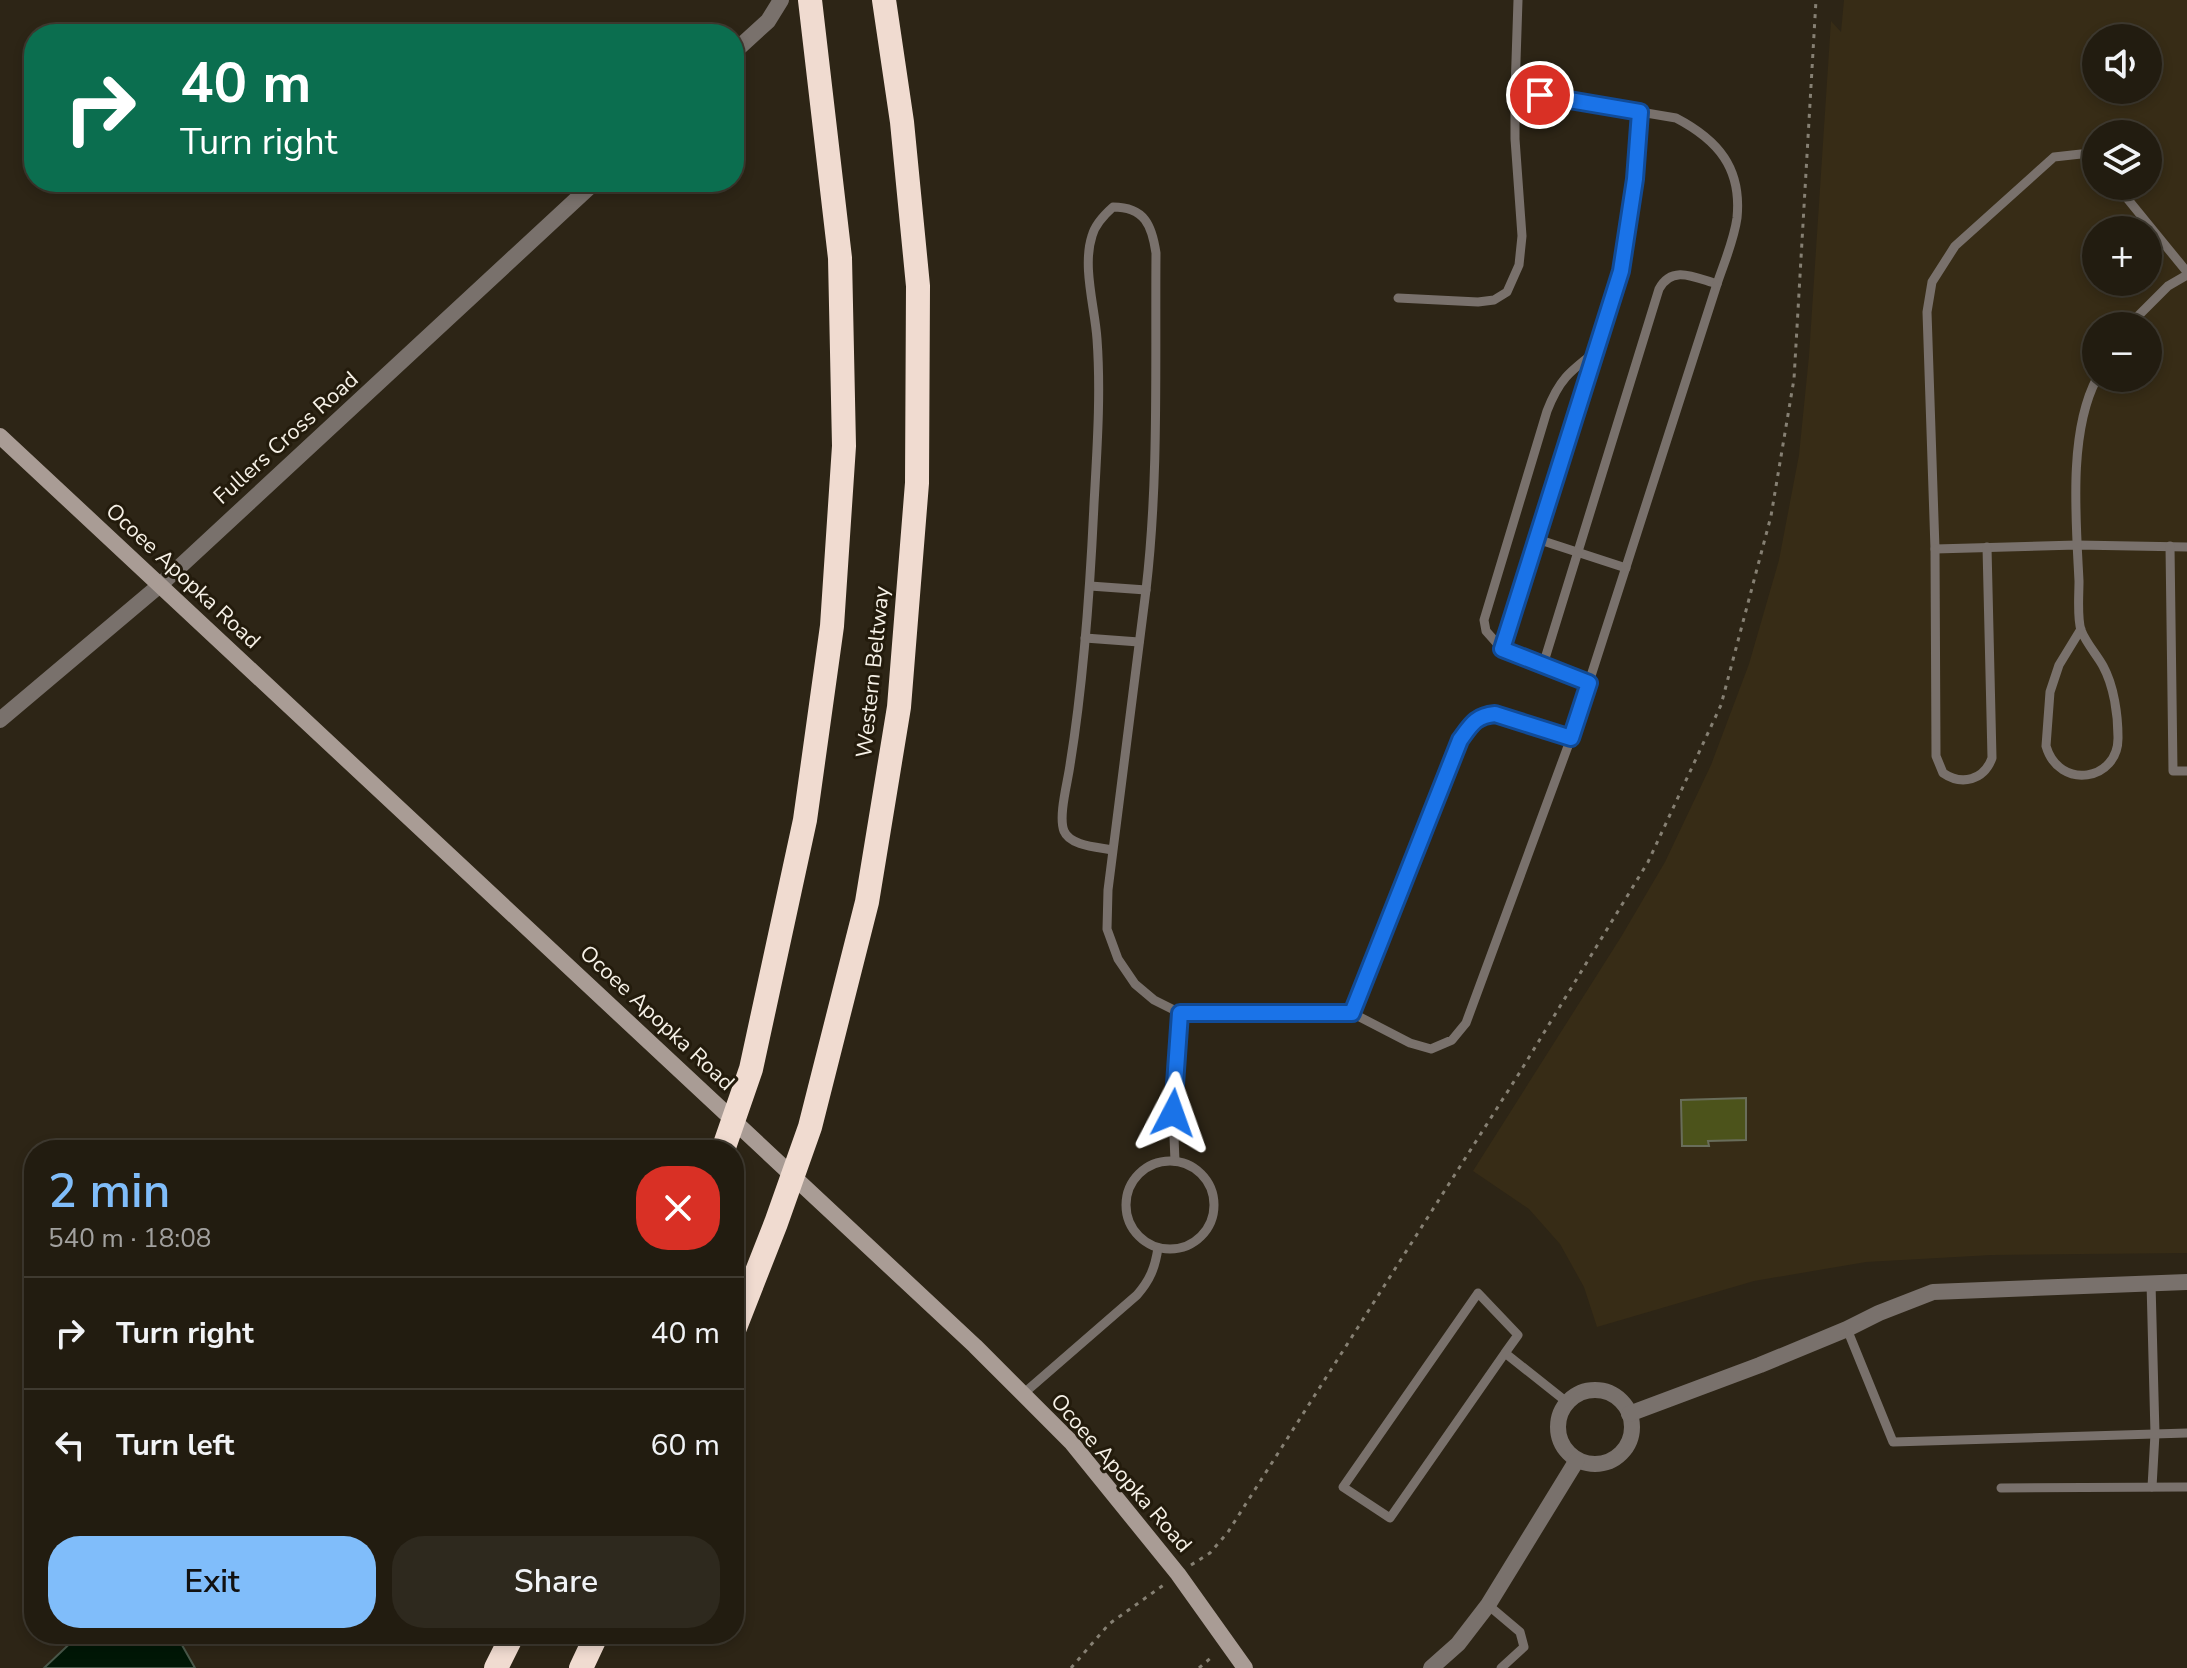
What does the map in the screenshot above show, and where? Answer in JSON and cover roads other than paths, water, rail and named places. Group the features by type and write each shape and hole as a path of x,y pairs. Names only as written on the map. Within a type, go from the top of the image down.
{"highway":[{"name":"Western Beltway","path":"744,1305 810,1127 867,902 899,707 917,483 918,286 902,122 884,0"},
{"name":"Western Beltway","path":"726,1140 751,1069 805,820 832,626 844,446 840,258 812,9"},
{"path":"496,1668 508,1644"},
{"path":"581,1668 592,1644"}],"main road":[{"name":"Ocoee Apopka Road","path":"0,436 952,1324 1023,1394 1071,1442 1178,1574 1245,1668"}],"street":[{"path":"744,43 768,21 781,0"},
{"name":"Fullers Cross Road","path":"0,720 160,585 584,192"},
{"path":"1629,1414 1760,1365 1933,1292 2187,1282"},
{"path":"1595,1390 1608,1393 1619,1399 1629,1414 1631,1434 1627,1446 1610,1461 1587,1464 1568,1453 1561,1443 1558,1421 1563,1408 1583,1393 1595,1390"},
{"path":"1431,1668 1458,1644 1488,1605 1577,1460"}],"lane":[{"path":"1398,298 1494,300 1507,292 1514,280 1522,236 1515,139 1518,0"},
{"path":"1113,850 1068,838 1062,828 1090,586 1098,426 1098,340 1088,261 1092,236 1102,218 1113,207 1127,207 1144,218 1153,231 1156,253 1154,475 1152,543 1108,890 1107,929 1118,959 1135,984 1154,1000 1180,1013 1352,1013 1410,1043 1431,1049 1452,1040 1466,1023 1571,738 1737,220 1737,189 1730,168 1718,147 1699,130 1676,118 1515,91"},
{"path":"1502,649 1623,257 1635,179 1640,112"},
{"path":"1987,547 1992,758 1990,765 1978,777 1960,780 1943,773 1936,756 1935,549 1927,312 1932,282 1955,246 2054,157 2082,155"},
{"path":"2128,200 2187,274 2168,286 2142,312"},
{"path":"1543,665 1659,289 1664,279 1671,275 1686,275 1717,284"},
{"path":"1589,683 1502,649 1486,631 1484,620 1556,389 1570,371 1595,352"},
{"path":"2081,629 2059,665 2050,692 2046,746 2056,764 2065,772 2080,777 2094,774 2107,766 2115,756 2119,740 2112,689 2081,629 2077,460 2090,392"},
{"path":"1537,539 1626,568"},
{"path":"1935,549 2077,545 2187,547"},
{"path":"2170,546 2173,771 2187,771"},
{"path":"1090,586 1146,590"},
{"path":"1085,638 1139,642"},
{"path":"1352,1013 1460,740 1472,723 1483,715 1495,714 1571,738"},
{"path":"1175,1161 1173,1113 1180,1013"},
{"path":"1175,1161 1202,1175 1210,1187 1213,1214 1208,1227 1198,1239 1173,1250 1158,1248 1143,1241 1132,1228 1126,1214 1126,1199 1139,1173 1151,1165 1175,1161"},
{"path":"1023,1394 1137,1295 1155,1267 1158,1248"},
{"path":"2151,1283 2155,1434 2152,1487"},
{"path":"1478,1293 1518,1335 1505,1353 1390,1518 1343,1487 1478,1293"},
{"path":"1847,1329 1893,1442 2187,1433"},
{"path":"1505,1353 1568,1403"},
{"path":"2001,1488 2187,1487"},
{"path":"1488,1605 1520,1632 1524,1647 1501,1668"}]}
